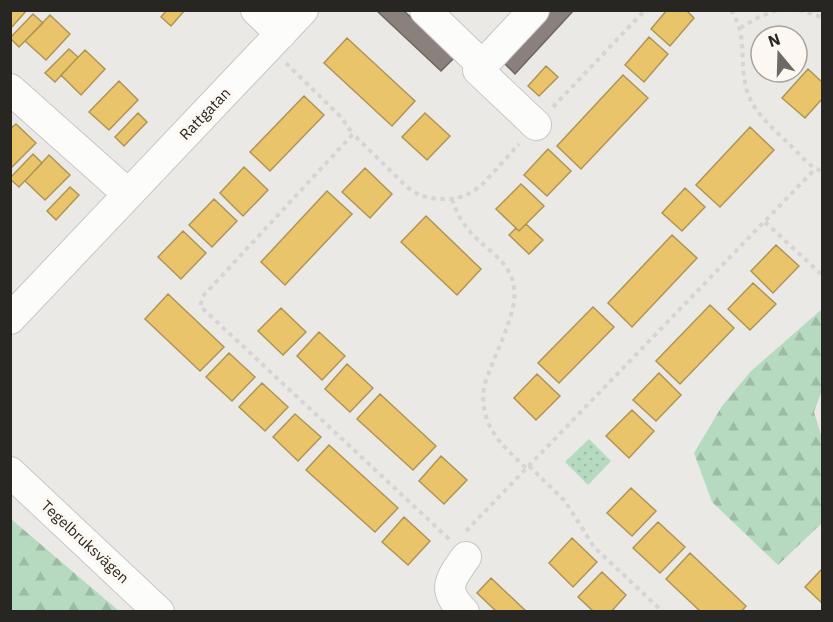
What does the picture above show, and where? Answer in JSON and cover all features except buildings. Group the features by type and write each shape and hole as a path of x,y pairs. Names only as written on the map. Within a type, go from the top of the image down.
{"street":[{"path":"256,10 275,40"},
{"name":"Rattgatan","path":"10,319 303,10"},
{"path":"424,10 482,65"},
{"path":"524,14 478,70 536,125"},
{"path":"10,89 128,194"},
{"name":"Tegelbruksvägen","path":"10,472 159,612"},
{"path":"460,551 449,589 456,604 464,612"}],"path":[{"path":"275,40 353,134 408,188 422,196 452,200 465,196 481,186 645,10"},
{"path":"731,10 742,34 746,88 751,101 774,129 815,169 822,171"},
{"path":"740,28 761,16 778,10"},
{"path":"799,10 822,17"},
{"path":"353,134 204,295 200,306 460,551 528,467 815,169"},
{"path":"452,200 463,223 498,258 511,276 514,289 514,305 510,321 484,386 482,397 488,426 499,443 565,501 594,547 663,612"},
{"path":"765,222 822,275"}],"green space":[{"path":"822,309 822,390 814,412 822,438 822,523 778,565 712,502 694,453 722,406 751,371"},
{"path":"589,439 611,461 588,485 565,462"},
{"path":"11,519 119,611 11,611"}]}
